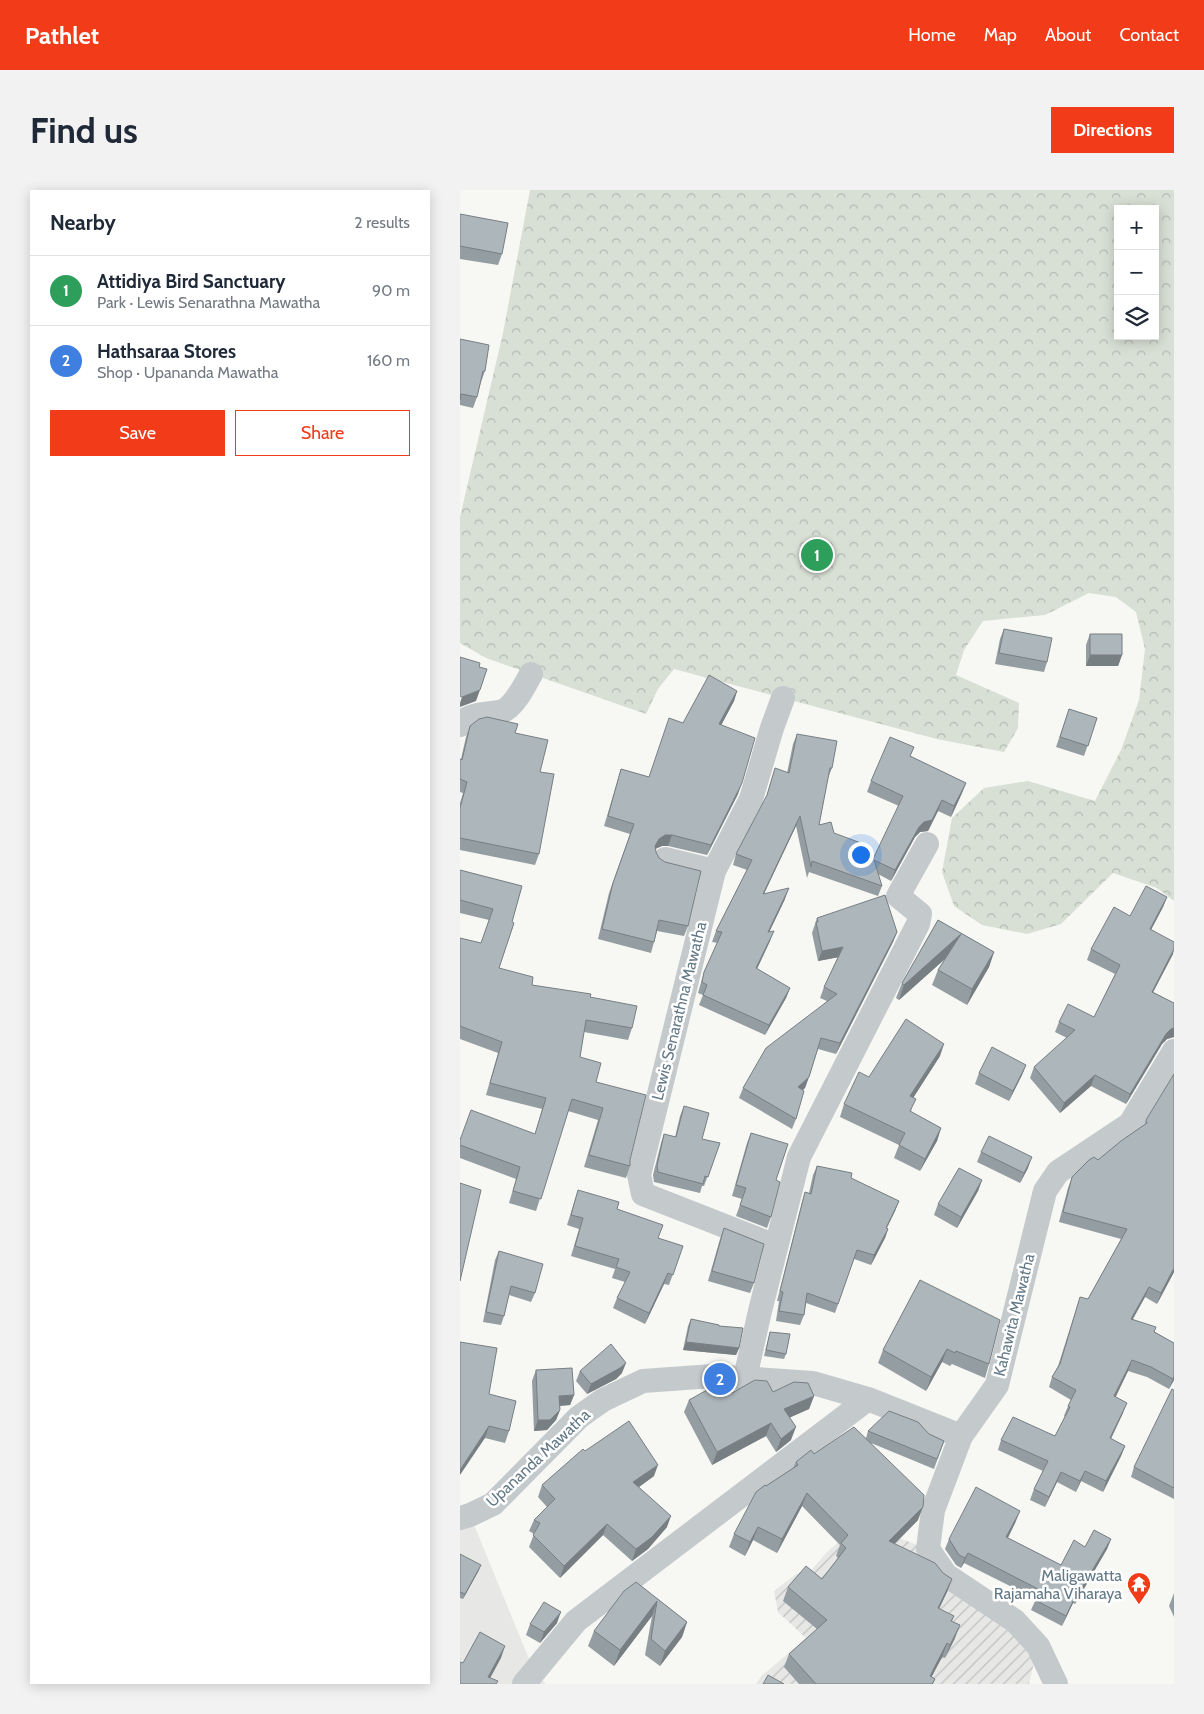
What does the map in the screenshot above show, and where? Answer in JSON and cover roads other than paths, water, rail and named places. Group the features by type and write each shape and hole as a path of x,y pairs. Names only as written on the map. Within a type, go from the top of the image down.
{"street":[{"path":"460,725 462,722 483,713 504,710 521,693 531,674"},
{"name":"Lewis Senarathna Mawatha","path":"776,1246 643,1194 639,1175 714,870 751,799 783,698"},
{"path":"745,1378 798,1157 918,924 920,914 898,896 927,844"},
{"path":"665,859 714,870"},
{"name":"Kahawita Mawatha","path":"1056,1684 1038,1646 1015,1621 946,1575 928,1549 933,1510 962,1436 997,1385 1045,1192 1058,1172 1130,1124 1174,1051"},
{"name":"Upananda Mawatha","path":"460,1518 493,1504 579,1417 603,1400 643,1381 713,1376 813,1383 868,1399 962,1436"},
{"path":"524,1684 576,1621 868,1399"}],"place":[{"name":"Attidiya Bird Sanctuary","path":"817,555"},
{"name":"Hathsaraa Stores","path":"720,1379"},
{"name":"Maligawatta Rajamaha Viharaya","path":"1139,1605"}]}
